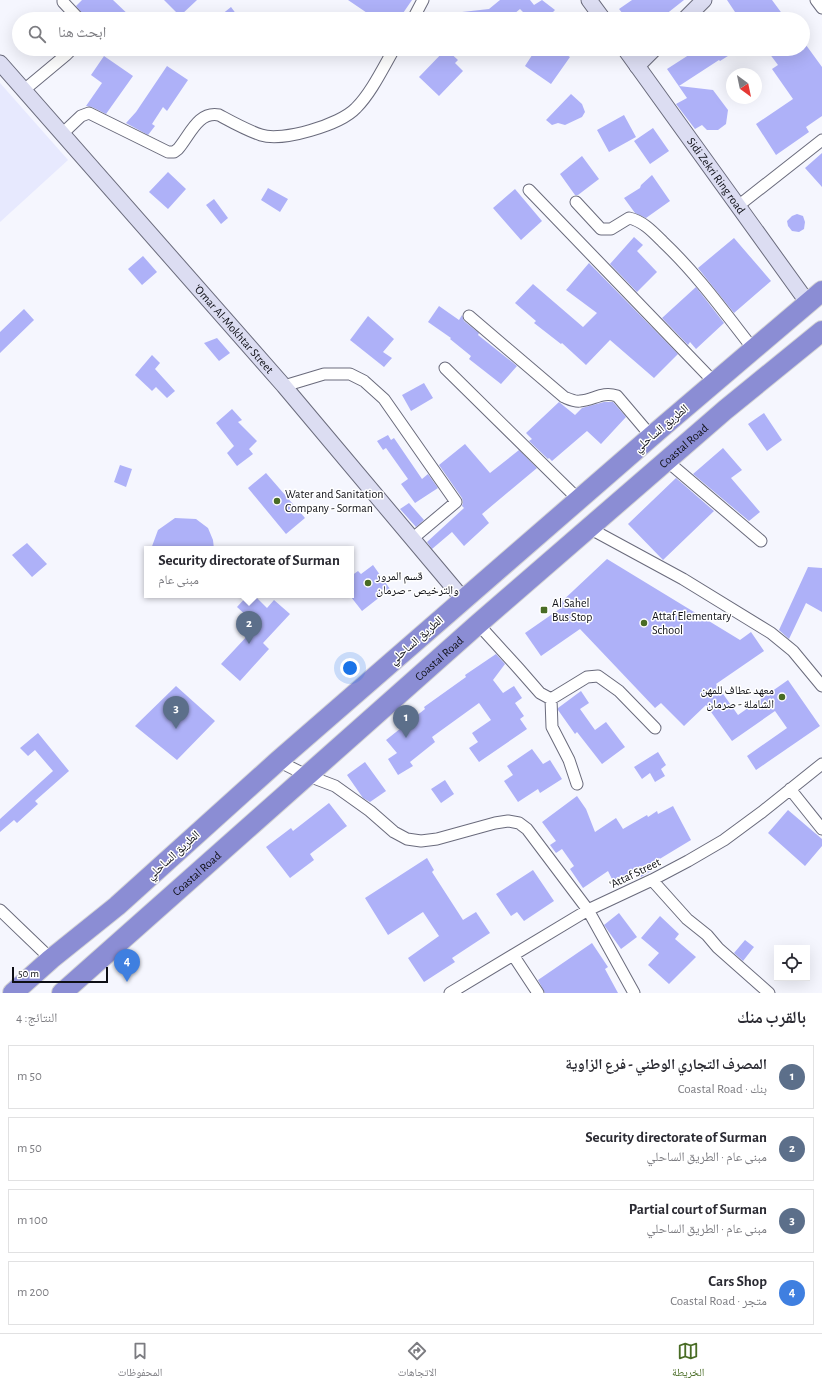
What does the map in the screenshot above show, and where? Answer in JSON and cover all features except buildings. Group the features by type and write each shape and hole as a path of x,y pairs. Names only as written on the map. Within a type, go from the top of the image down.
{"highway":[{"name":"الطريق الساحلي","path":"14,993 51,959 116,906 278,761 578,499 815,297"},
{"name":"Coastal Road","path":"62,993 478,624 725,410 822,331"}],"street":[{"path":"63,0 63,2 72,12"},
{"path":"417,12 423,0"},
{"path":"589,0 598,12"},
{"path":"692,12 704,0"},
{"path":"816,0 822,8"},
{"path":"24,90 65,56"},
{"path":"62,134 81,116 89,114 168,152 174,152 178,149 200,119 206,115 219,115 261,135 274,137 321,127 336,122 356,108 366,96 390,56"},
{"name":"Sidi Zekri Ring road","path":"629,56 738,206 815,297"},
{"path":"636,66 647,56"},
{"name":"‘Omar Al-Mokhtar Street","path":"0,63 284,386 463,599"},
{"path":"738,206 822,140"},
{"path":"529,190 715,383"},
{"path":"576,202 601,229 611,229 629,218 637,220 647,226 693,272 754,350"},
{"path":"469,316 564,398 580,401 610,393 618,396 652,436"},
{"path":"445,368 578,499"},
{"path":"284,386 324,374 350,374 364,381 384,399 456,502 412,539"},
{"path":"666,461 761,541"},
{"path":"589,528 683,579 771,633 793,651 822,686"},
{"path":"478,624 540,693 551,699"},
{"path":"551,699 587,677 598,676 620,691 655,728"},
{"path":"551,699 552,727 569,760 577,784"},
{"path":"278,761 306,775 335,786 370,811 394,832 406,838 421,841 437,839 495,823 508,821 519,823 527,829 588,910 634,993"},
{"name":"‘Attaf Street","path":"453,992 588,910 652,880 724,840 822,764"},
{"path":"790,790 822,830"},
{"path":"652,880 687,919 707,935 718,948 769,993"},
{"path":"0,910 51,959"},
{"path":"513,955 538,993"}],"shaded area":[{"path":"0,83 68,160 0,222"}],"place":[{"name":"Water and Sanitation Company - Sorman","path":"277,501"},
{"name":"قسم المرور والترخيص - صرمان","path":"368,583"},
{"name":"Al Sahel Bus Stop","path":"544,610"},
{"name":"Attaf Elementary School","path":"644,623"},
{"name":"Security directorate of Surman","path":"249,644"},
{"name":"معهد عطاف للمهن الشاملة - صرمان","path":"782,697"},
{"name":"Partial court of Surman","path":"176,729"},
{"name":"المصرف التجاري الوطني - فرع الزاوية","path":"406,738"},
{"name":"Cars Shop","path":"127,982"}]}
